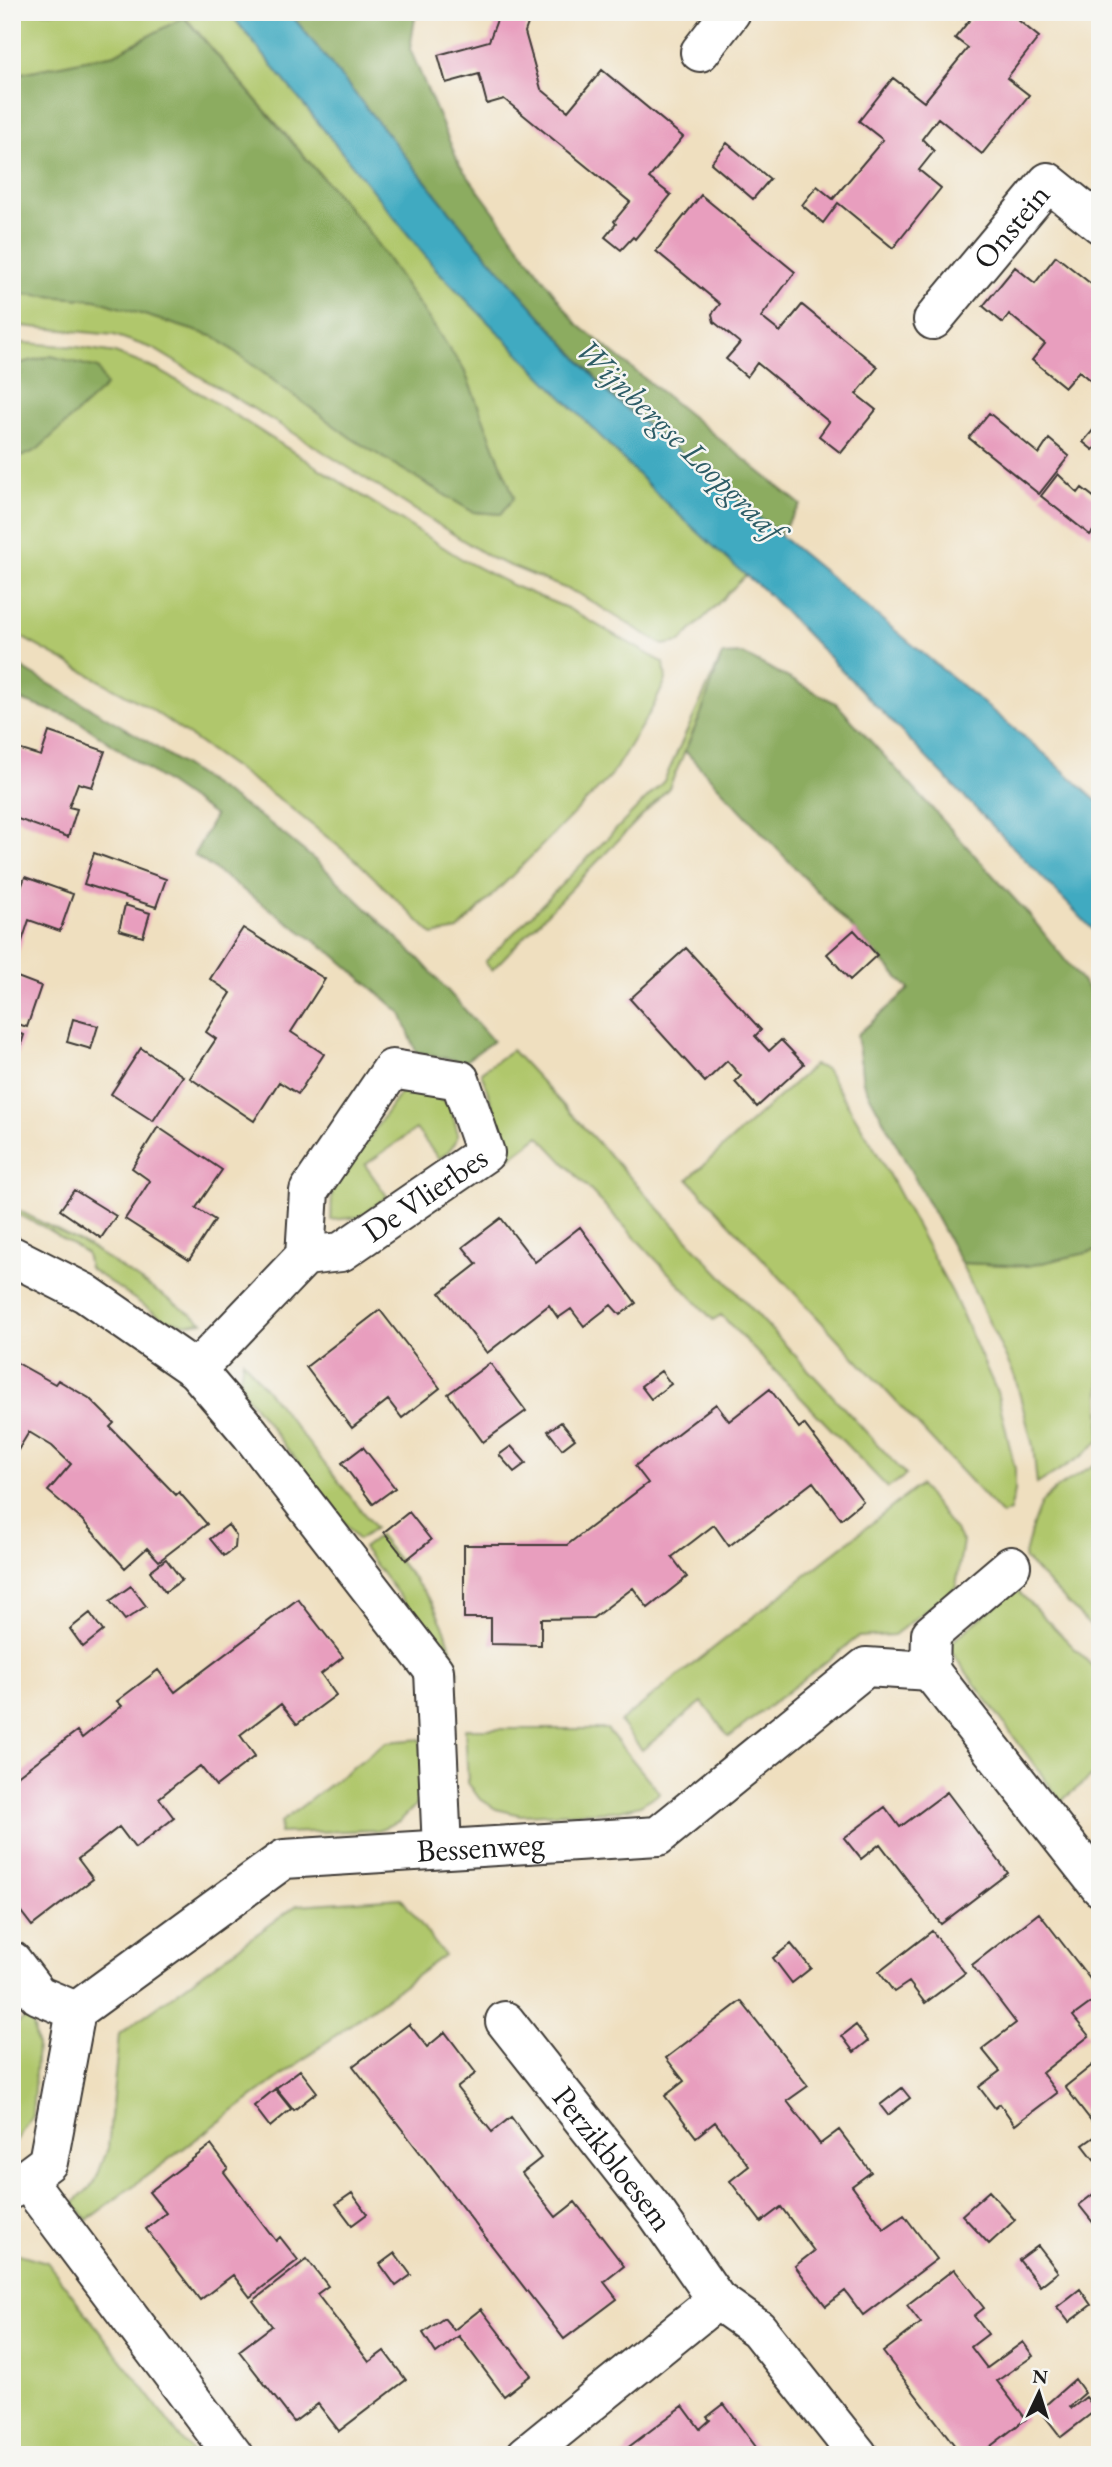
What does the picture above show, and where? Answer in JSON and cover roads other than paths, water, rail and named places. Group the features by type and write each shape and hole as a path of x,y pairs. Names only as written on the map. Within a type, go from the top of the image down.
{"street":[{"path":"700,52 731,12"},
{"name":"Onstein","path":"933,320 1048,182 1100,223"},
{"name":"De Vlierbes","path":"392,1069 460,1080 485,1153 341,1252 305,1256 309,1191 392,1069"},
{"path":"12,1256 85,1293 196,1370 250,1433 434,1671 442,1849"},
{"path":"196,1370 305,1256"},
{"path":"1011,1566 931,1634 930,1671 1100,1887"},
{"name":"Bessenweg","path":"76,2011 284,1859 658,1836 866,1667 930,1671"},
{"path":"12,1961 38,1995 76,2011 48,2162 19,2184 233,2455"},
{"name":"Perzikbloesem","path":"505,2021 655,2211 717,2300 758,2329 858,2455"},
{"path":"526,2455 717,2300"}],"water":[{"path":"229,12 289,12 468,234 610,395 1046,755 1100,804 1100,937 765,591 665,502 435,268"}],"water label":[{"name":"Wijnbergse Loopgraaf","path":"681,439"}]}
